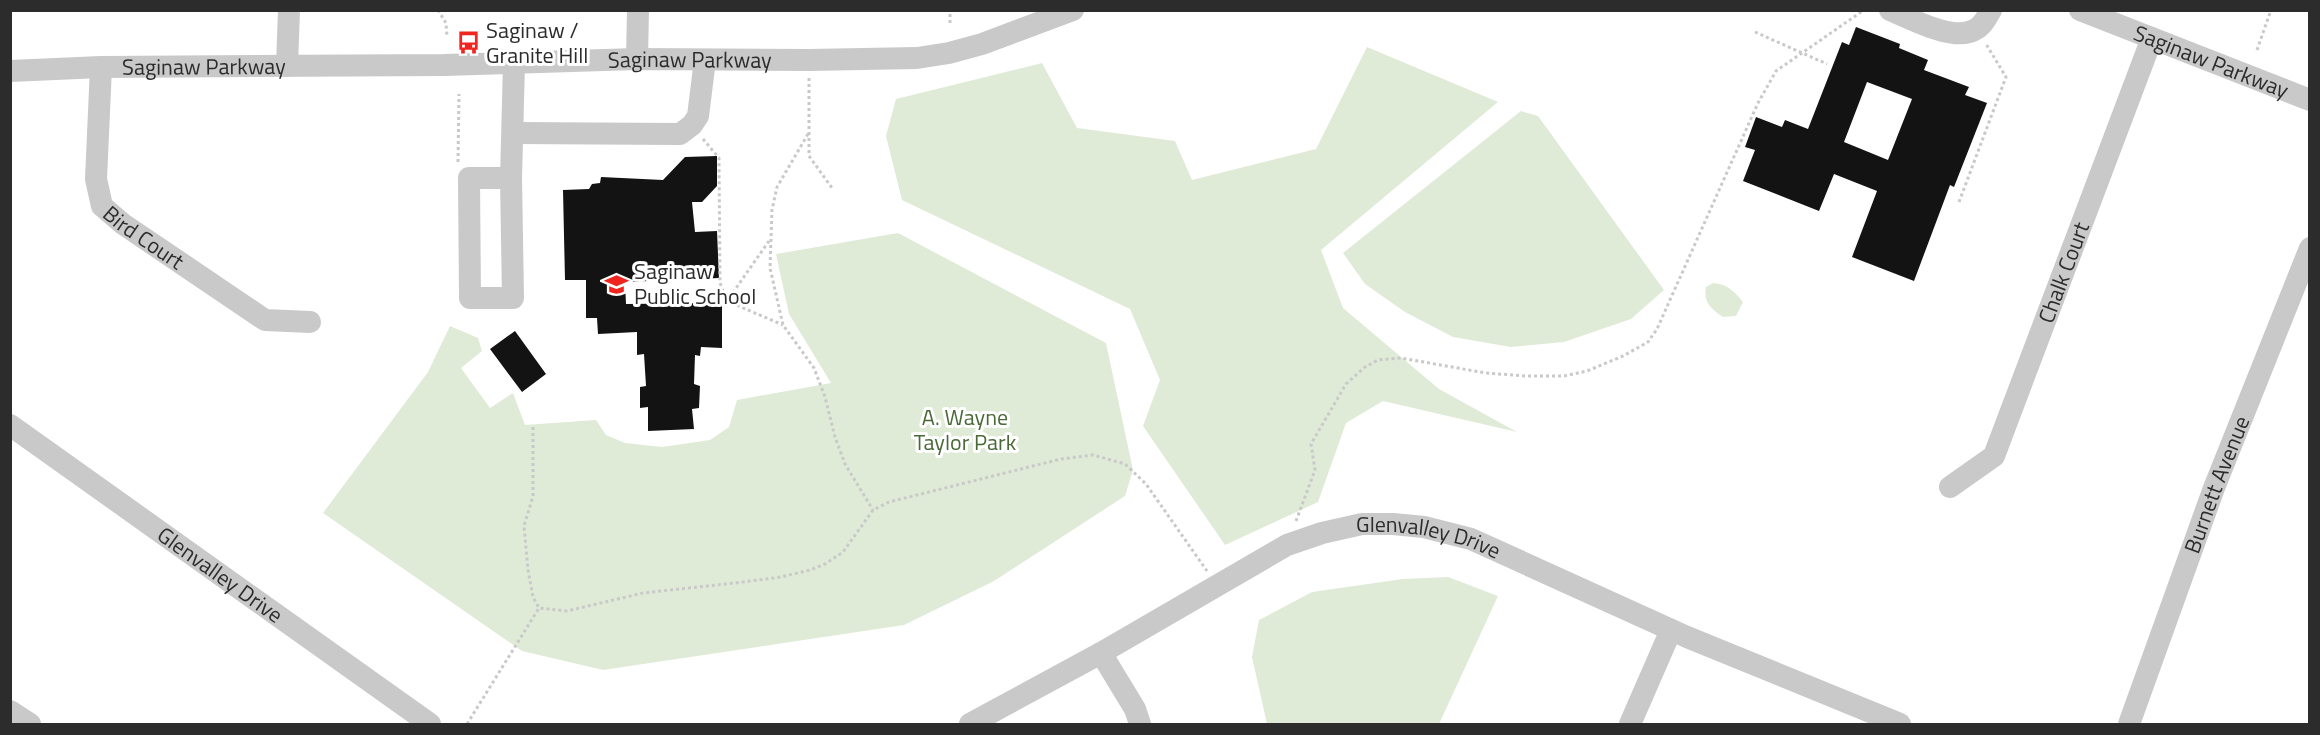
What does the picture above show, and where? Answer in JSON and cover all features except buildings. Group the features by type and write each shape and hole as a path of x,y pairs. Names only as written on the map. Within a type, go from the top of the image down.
{"street":[{"path":"288,66 289,10"},
{"path":"637,59 639,10"},
{"name":"Saginaw Parkway","path":"10,71 101,67 514,63 637,59 917,58 949,53 982,44 1073,10"},
{"path":"1890,10 1948,33 1965,34 1976,30 1991,10"},
{"name":"Saginaw Parkway","path":"2080,10 2310,100"},
{"name":"Chalk Court","path":"1950,487 1994,456 2152,38"},
{"path":"513,133 680,134 692,125 698,116 705,60"},
{"path":"511,177 469,178 470,298 513,298 511,177 514,63"},
{"name":"Bird Court","path":"101,67 96,179 102,206 123,224 265,320 310,322"},
{"name":"Burnett Avenue","path":"2129,724 2214,488 2310,248"},
{"name":"Glenvalley Drive","path":"10,424 430,724"},
{"name":"Glenvalley Drive","path":"970,724 1101,653 1287,545 1322,533 1362,524 1424,527 1471,539 1671,630 1900,724"},
{"path":"1630,724 1671,630"},
{"path":"1101,653 1135,709 1140,724"},
{"path":"10,711 30,724"}],"path":[{"path":"438,10 446,23 447,36"},
{"path":"950,10 950,23"},
{"path":"1296,522 1315,470 1311,444 1346,384 1365,367 1378,360 1401,358 1486,373 1564,376 1587,371 1623,356 1648,342 1657,329 1758,103 1776,71 1804,54 1864,10"},
{"path":"2257,50 2271,10"},
{"path":"1959,202 2006,77 1976,30"},
{"path":"1755,32 1827,64"},
{"path":"809,60 809,156 832,188"},
{"path":"459,94 458,163 469,178"},
{"path":"692,125 719,158 720,283 727,301 783,325"},
{"path":"808,134 777,187 772,210 770,268 783,325 814,368 845,464 873,510"},
{"path":"727,301 770,240"},
{"path":"533,427 533,496 524,526 528,570 533,597 539,608"},
{"path":"539,608 567,611 642,593 747,582 810,570 825,564 843,552 873,510 889,502 1049,462 1093,455 1125,464 1146,484 1212,577"},
{"path":"467,724 539,608"}],"green space":[{"path":"1367,47 1498,102 1321,250 1343,308 1439,389 1517,432 1383,401 1346,423 1318,502 1225,545 1143,426 1160,380 1130,309 902,200 886,136 896,99 1042,63 1077,128 1175,141 1192,180 1316,149"},
{"path":"1521,111 1538,116 1664,290 1631,319 1564,342 1511,347 1453,337 1405,312 1365,284 1343,253"},
{"name":"A. Wayne Taylor Park","path":"898,233 1106,343 1133,470 1125,496 994,581 904,625 603,670 522,651 323,513 428,372 450,326 478,338 482,351 461,368 490,408 513,393 525,425 596,420 606,435 625,443 662,447 710,440 729,427 737,400 831,383 789,314 776,254"},
{"path":"1713,283 1730,289 1743,302 1736,316 1723,317 1709,305 1705,292 1706,287"},
{"path":"1448,577 1498,596 1439,724 1267,724 1252,657 1259,620 1312,592 1403,579"}],"place":[{"name":"Saginaw / Granite Hill","path":"468,43"},
{"name":"Saginaw Public School","path":"616,284"}]}
